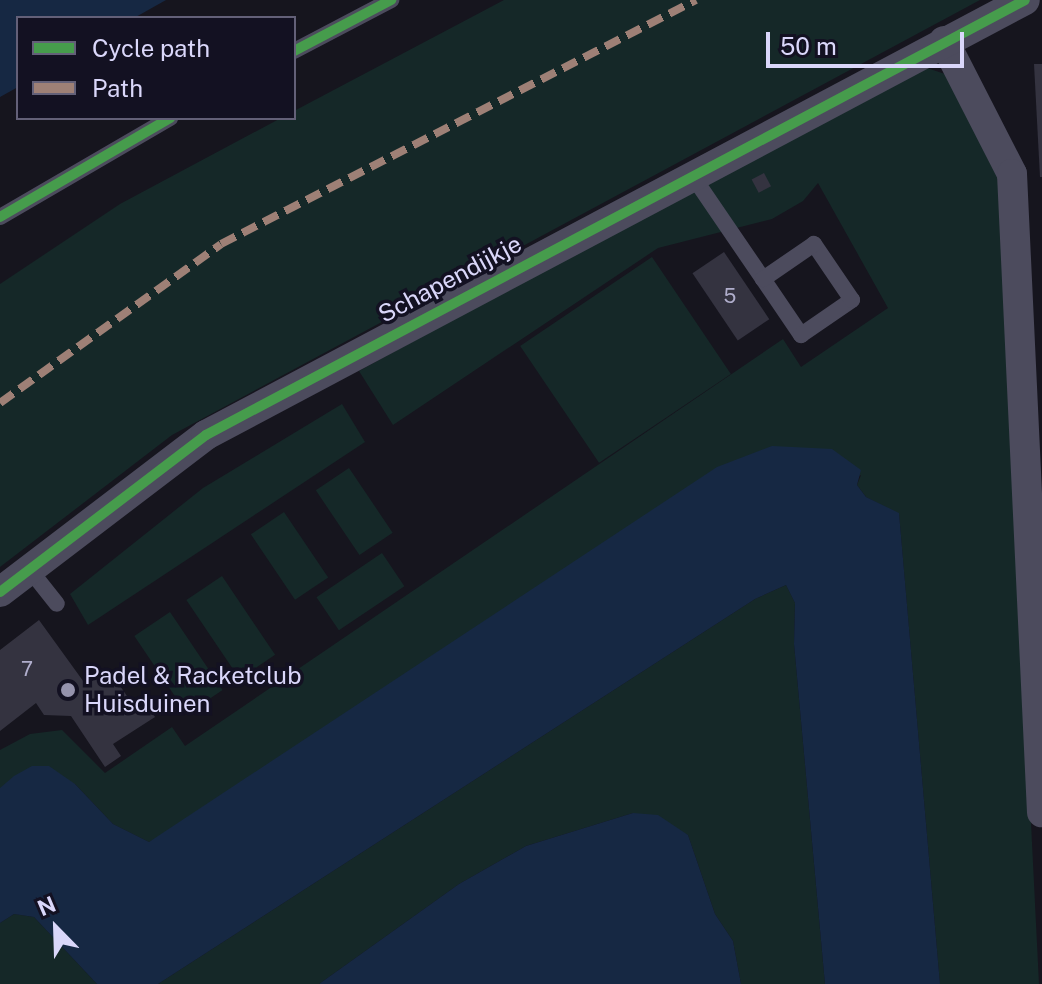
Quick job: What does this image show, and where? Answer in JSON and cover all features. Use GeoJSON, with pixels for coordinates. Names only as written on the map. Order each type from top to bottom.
{"type":"FeatureCollection","features":[{"type":"Feature","properties":{"kind":"street","name":"Schapendijkje"},"geometry":{"type":"LineString","coordinates":[[0,592],[206,435],[1025,0]]}},
{"type":"Feature","properties":{"kind":"street"},"geometry":{"type":"LineString","coordinates":[[944,41],[1012,174],[1033,427],[1042,812]]}},
{"type":"Feature","properties":{"kind":"lane"},"geometry":{"type":"LineString","coordinates":[[296,50],[391,0]]}},
{"type":"Feature","properties":{"kind":"lane"},"geometry":{"type":"LineString","coordinates":[[0,217],[167,120]]}},
{"type":"Feature","properties":{"kind":"lane"},"geometry":{"type":"LineString","coordinates":[[692,175],[801,335],[852,300],[814,244],[763,279]]}},
{"type":"Feature","properties":{"kind":"lane"},"geometry":{"type":"LineString","coordinates":[[30,570],[57,604]]}},
{"type":"Feature","properties":{"kind":"green space"},"geometry":{"type":"Polygon","coordinates":[[[504,0],[980,0],[172,435],[0,567],[0,284],[120,204],[277,120],[296,120],[296,110],[504,0]]]}},
{"type":"Feature","properties":{"kind":"green space"},"geometry":{"type":"Polygon","coordinates":[[[918,65],[945,74],[999,178],[1039,984],[940,984],[899,514],[866,497],[857,485],[861,475],[149,842],[113,824],[75,784],[0,788],[0,750],[30,734],[62,730],[105,773],[172,727],[185,746],[783,339],[801,367],[888,308],[818,183],[803,201],[772,219],[658,248],[393,425],[359,371],[918,65]]]}},
{"type":"Feature","properties":{"kind":"green space"},"geometry":{"type":"Polygon","coordinates":[[[652,257],[731,374],[599,463],[520,346],[652,257]]]}},
{"type":"Feature","properties":{"kind":"green space"},"geometry":{"type":"Polygon","coordinates":[[[342,404],[365,442],[88,625],[70,594],[203,488],[342,404]]]}},
{"type":"Feature","properties":{"kind":"green space"},"geometry":{"type":"Polygon","coordinates":[[[349,468],[393,533],[359,555],[316,490],[349,468]]]}},
{"type":"Feature","properties":{"kind":"green space"},"geometry":{"type":"Polygon","coordinates":[[[284,512],[328,577],[295,600],[251,534],[284,512]]]}},
{"type":"Feature","properties":{"kind":"green space"},"geometry":{"type":"Polygon","coordinates":[[[382,553],[404,586],[339,630],[317,597],[382,553]]]}},
{"type":"Feature","properties":{"kind":"green space"},"geometry":{"type":"Polygon","coordinates":[[[222,576],[275,655],[239,679],[186,600],[222,576]]]}},
{"type":"Feature","properties":{"kind":"green space"},"geometry":{"type":"Polygon","coordinates":[[[786,585],[795,603],[794,644],[825,984],[741,984],[733,941],[715,914],[688,835],[633,813],[526,846],[459,884],[319,984],[158,984],[755,599],[786,585]]]}},
{"type":"Feature","properties":{"kind":"green space"},"geometry":{"type":"Polygon","coordinates":[[[170,612],[223,690],[187,714],[134,636],[170,612]]]}},
{"type":"Feature","properties":{"kind":"green space"},"geometry":{"type":"Polygon","coordinates":[[[14,914],[34,917],[97,984],[0,984],[0,923],[14,914]]]}},
{"type":"Feature","properties":{"kind":"water"},"geometry":{"type":"Polygon","coordinates":[[[0,0],[166,0],[138,16],[16,16],[16,88],[0,97],[0,0]]]}},
{"type":"Feature","properties":{"kind":"water"},"geometry":{"type":"Polygon","coordinates":[[[772,446],[832,449],[861,470],[857,485],[866,497],[899,513],[940,984],[825,984],[794,644],[795,603],[786,585],[755,599],[158,984],[97,984],[34,917],[14,914],[0,923],[0,788],[14,776],[32,766],[49,766],[75,784],[113,824],[149,842],[717,467],[772,446]]]}},
{"type":"Feature","properties":{"kind":"water"},"geometry":{"type":"Polygon","coordinates":[[[633,813],[658,815],[688,835],[715,914],[733,941],[741,984],[319,984],[459,884],[526,846],[633,813]]]}},
{"type":"Feature","properties":{"kind":"building"},"geometry":{"type":"Polygon","coordinates":[[[1034,64],[1042,64],[1042,177],[1040,177],[1034,64]]]}},
{"type":"Feature","properties":{"kind":"building"},"geometry":{"type":"Polygon","coordinates":[[[764,173],[771,186],[759,193],[752,180],[764,173]]]}},
{"type":"Feature","properties":{"kind":"building"},"geometry":{"type":"Polygon","coordinates":[[[724,252],[769,319],[738,340],[692,273],[724,252]]]}},
{"type":"Feature","properties":{"kind":"building"},"geometry":{"type":"Polygon","coordinates":[[[39,620],[86,685],[109,670],[136,709],[146,703],[155,717],[113,744],[121,756],[105,767],[71,716],[44,715],[36,703],[0,731],[0,650],[39,620]]]}},
{"type":"Feature","properties":{"kind":"marked path"},"geometry":{"type":"LineString","coordinates":[[0,403],[221,244],[696,0]]}},
{"type":"Feature","properties":{"kind":"cycle path"},"geometry":{"type":"LineString","coordinates":[[296,50],[391,0]]}},
{"type":"Feature","properties":{"kind":"cycle path"},"geometry":{"type":"LineString","coordinates":[[0,592],[206,435],[1025,0]]}},
{"type":"Feature","properties":{"kind":"cycle path"},"geometry":{"type":"LineString","coordinates":[[0,217],[167,120]]}},
{"type":"Feature","properties":{"kind":"place","name":"Padel & Racketclub Huisduinen"},"geometry":{"type":"Point","coordinates":[68,690]}}]}
